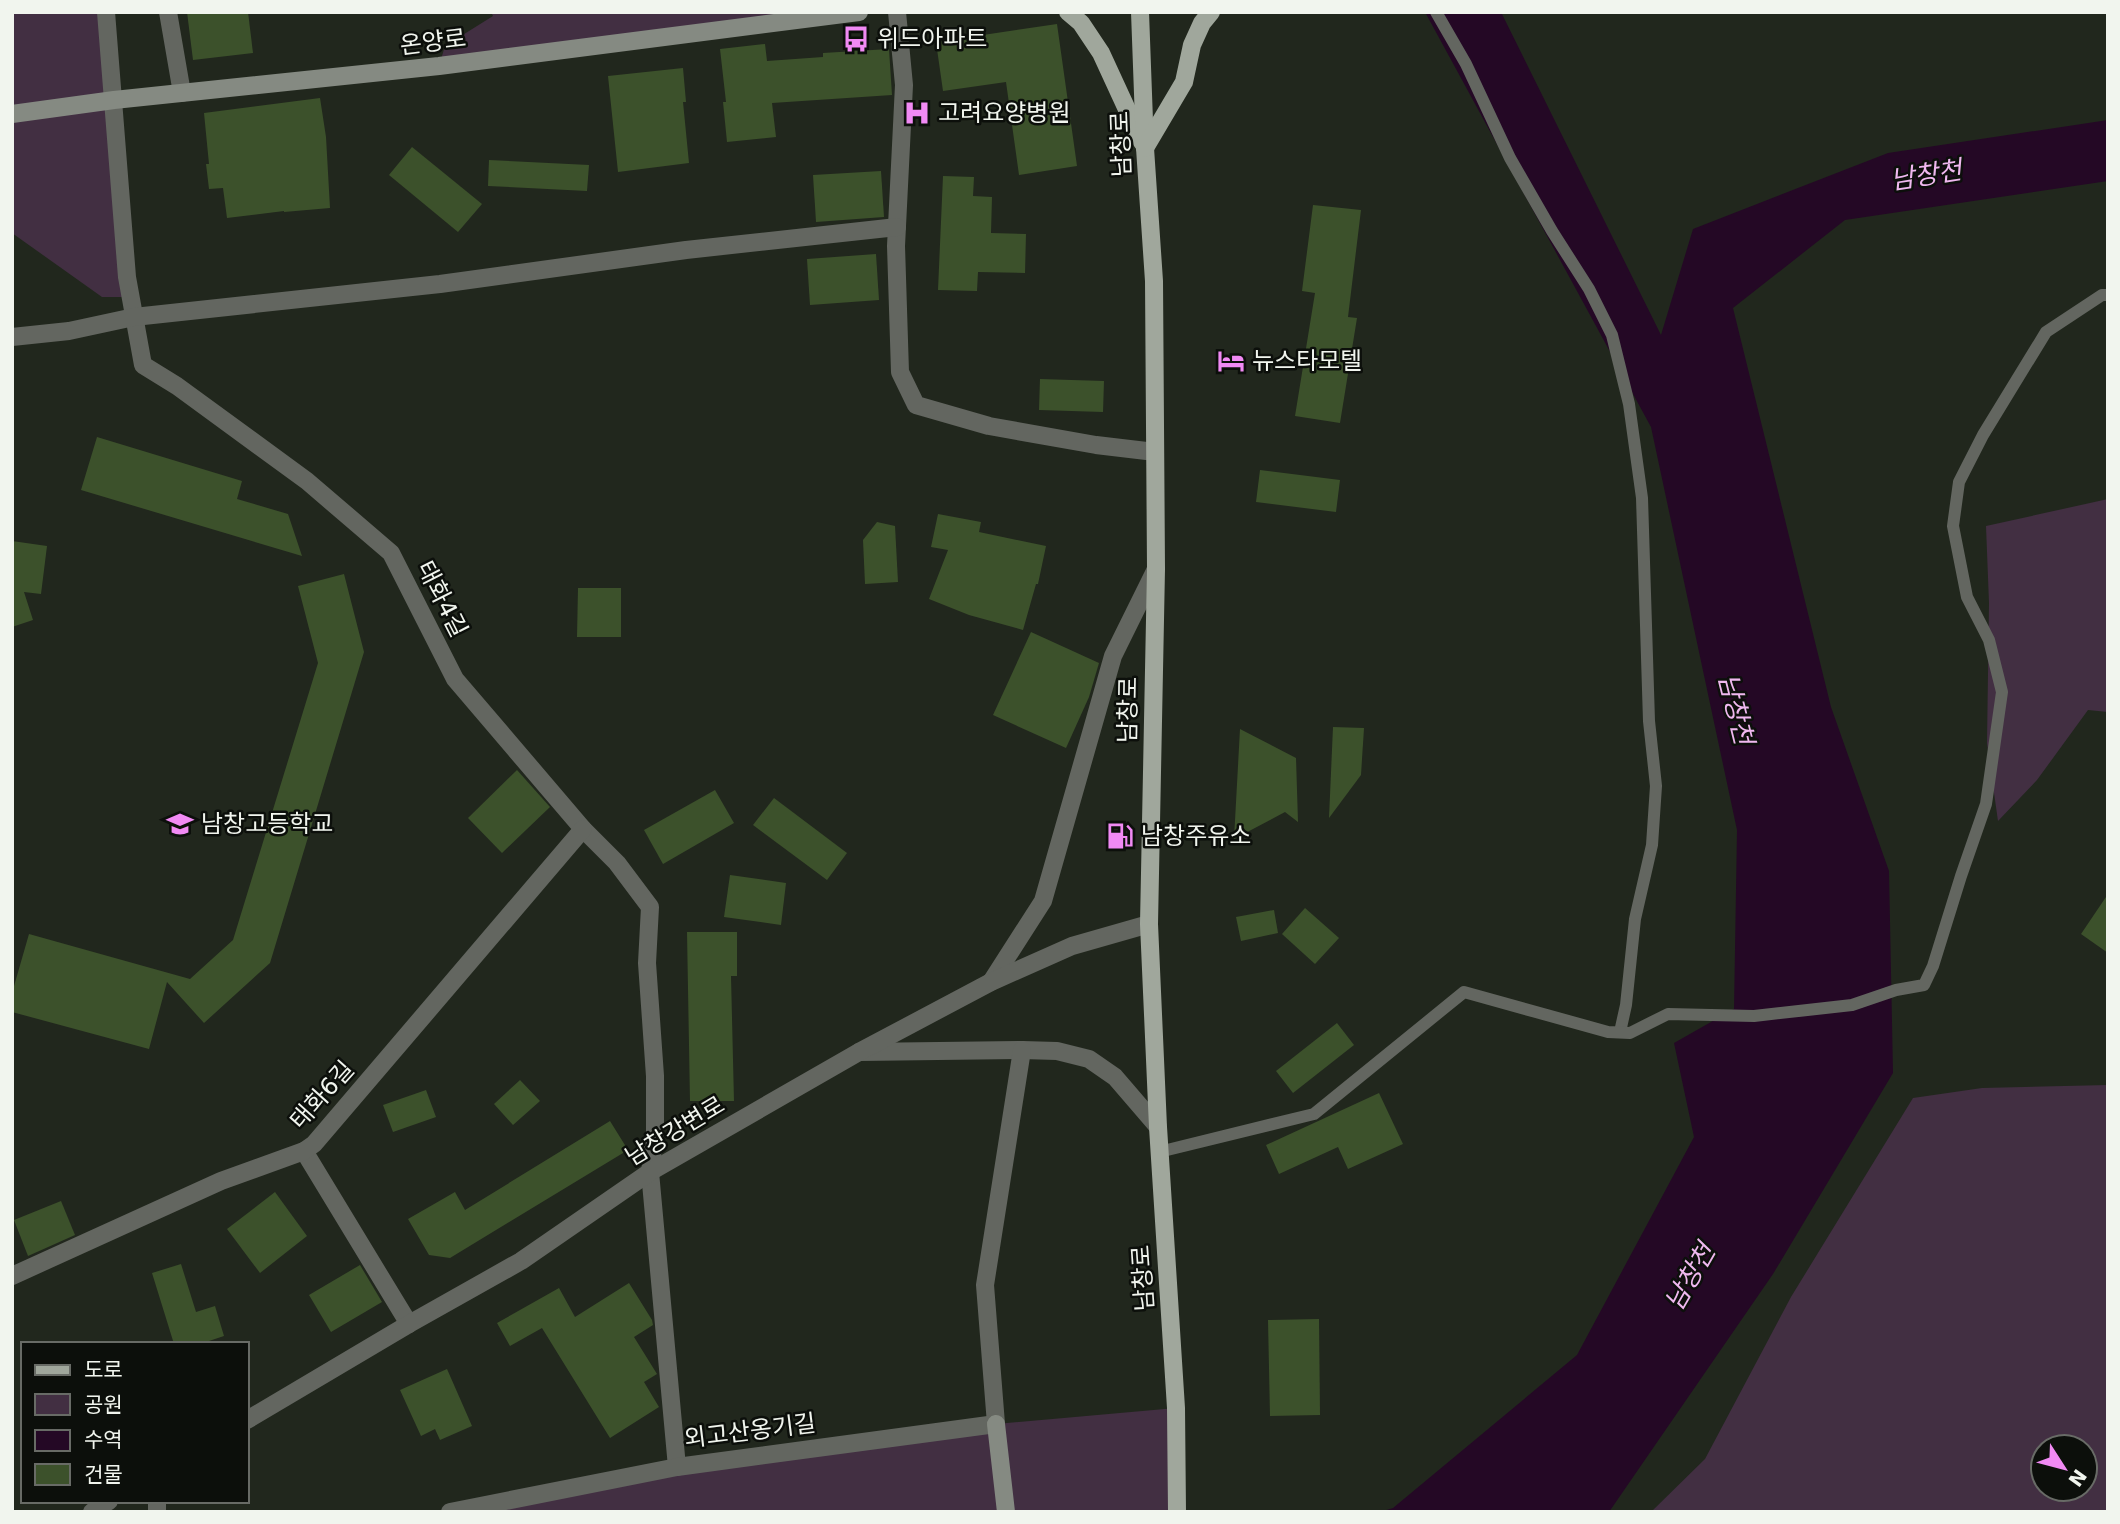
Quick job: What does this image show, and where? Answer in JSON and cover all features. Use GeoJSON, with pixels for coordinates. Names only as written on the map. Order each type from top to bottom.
{"type":"FeatureCollection","features":[{"type":"Feature","properties":{"kind":"main road","name":"온양로"},"geometry":{"type":"LineString","coordinates":[[12,114],[114,100],[439,66],[859,12]]}},
{"type":"Feature","properties":{"kind":"main road"},"geometry":{"type":"LineString","coordinates":[[1068,12],[1082,23],[1101,53],[1145,148]]}},
{"type":"Feature","properties":{"kind":"main road","name":"남창로"},"geometry":{"type":"LineString","coordinates":[[1140,12],[1154,281],[1156,569],[1149,924],[1159,1152],[1176,1408],[1177,1512]]}},
{"type":"Feature","properties":{"kind":"main road"},"geometry":{"type":"LineString","coordinates":[[1145,148],[1184,82],[1192,45],[1202,23],[1211,12]]}},
{"type":"Feature","properties":{"kind":"main road"},"geometry":{"type":"LineString","coordinates":[[996,1424],[1006,1512]]}},
{"type":"Feature","properties":{"kind":"street","name":"태화4길"},"geometry":{"type":"LineString","coordinates":[[106,12],[127,277],[143,365],[177,386],[307,481],[391,553],[455,679],[583,829],[617,863],[650,907],[647,963],[655,1076],[655,1132],[650,1172]]}},
{"type":"Feature","properties":{"kind":"street"},"geometry":{"type":"LineString","coordinates":[[168,12],[182,93]]}},
{"type":"Feature","properties":{"kind":"street"},"geometry":{"type":"LineString","coordinates":[[897,12],[904,85],[896,246],[900,372],[916,405],[989,426],[1096,446],[1155,452]]}},
{"type":"Feature","properties":{"kind":"street"},"geometry":{"type":"LineString","coordinates":[[12,337],[69,331],[134,317],[440,284],[686,250],[897,227]]}},
{"type":"Feature","properties":{"kind":"street"},"geometry":{"type":"LineString","coordinates":[[991,982],[1043,901],[1113,656],[1156,569]]}},
{"type":"Feature","properties":{"kind":"street","name":"태화6길"},"geometry":{"type":"LineString","coordinates":[[12,1276],[221,1181],[304,1151],[314,1143],[583,829]]}},
{"type":"Feature","properties":{"kind":"street","name":"남창강변로"},"geometry":{"type":"LineString","coordinates":[[248,1419],[521,1261],[650,1172],[859,1052],[991,982],[1072,946],[1149,924]]}},
{"type":"Feature","properties":{"kind":"street"},"geometry":{"type":"LineString","coordinates":[[996,1424],[985,1285],[1021,1050]]}},
{"type":"Feature","properties":{"kind":"street"},"geometry":{"type":"LineString","coordinates":[[859,1052],[1057,1051],[1089,1059],[1115,1077],[1158,1127]]}},
{"type":"Feature","properties":{"kind":"street"},"geometry":{"type":"LineString","coordinates":[[304,1151],[409,1324]]}},
{"type":"Feature","properties":{"kind":"street","name":"외고산옹기길"},"geometry":{"type":"LineString","coordinates":[[650,1172],[677,1467],[996,1424]]}},
{"type":"Feature","properties":{"kind":"street"},"geometry":{"type":"LineString","coordinates":[[450,1512],[677,1467]]}},
{"type":"Feature","properties":{"kind":"lane"},"geometry":{"type":"LineString","coordinates":[[1436,12],[1466,64],[1510,158],[1589,289],[1612,335],[1629,404],[1642,498],[1648,721],[1656,786],[1651,845],[1635,919],[1626,1005],[1620,1032]]}},
{"type":"Feature","properties":{"kind":"lane"},"geometry":{"type":"LineString","coordinates":[[1159,1152],[1314,1114],[1464,992],[1608,1032],[1630,1033],[1668,1014],[1754,1016],[1852,1004],[1896,990],[1924,985],[1933,966],[1986,804],[2002,692],[1989,640],[1967,597],[1953,526],[1959,482],[1983,435],[2046,332],[2102,295],[2108,295]]}},
{"type":"Feature","properties":{"kind":"green space"},"geometry":{"type":"Polygon","coordinates":[[[12,12],[106,12],[131,297],[102,297],[12,233],[12,12]]]}},
{"type":"Feature","properties":{"kind":"green space"},"geometry":{"type":"Polygon","coordinates":[[[491,12],[829,12],[439,66],[445,46],[493,16],[491,12]]]}},
{"type":"Feature","properties":{"kind":"green space"},"geometry":{"type":"Polygon","coordinates":[[[2108,499],[2108,712],[2088,710],[2037,780],[1998,821],[1987,743],[1989,603],[1986,526],[2108,499]]]}},
{"type":"Feature","properties":{"kind":"green space"},"geometry":{"type":"Polygon","coordinates":[[[2108,1085],[2108,1512],[1651,1512],[1705,1459],[1791,1297],[1913,1098],[1982,1088],[2108,1085]]]}},
{"type":"Feature","properties":{"kind":"green space"},"geometry":{"type":"Polygon","coordinates":[[[1176,1408],[1177,1512],[450,1512],[996,1424],[1176,1408]]]}},
{"type":"Feature","properties":{"kind":"water","name":"남창천"},"geometry":{"type":"Polygon","coordinates":[[[1425,12],[1501,12],[1661,335],[1693,229],[1888,153],[2108,120],[2108,181],[1845,220],[1733,308],[1831,707],[1889,871],[1893,1073],[1773,1274],[1609,1512],[1380,1512],[1393,1508],[1577,1355],[1694,1137],[1674,1043],[1734,1009],[1737,830],[1651,427],[1425,12]]]}},
{"type":"Feature","properties":{"kind":"building"},"geometry":{"type":"Polygon","coordinates":[[[187,12],[248,12],[253,53],[193,60],[187,12]]]}},
{"type":"Feature","properties":{"kind":"building"},"geometry":{"type":"Polygon","coordinates":[[[1057,24],[1077,166],[1019,175],[1006,82],[943,91],[936,42],[1057,24]]]}},
{"type":"Feature","properties":{"kind":"building"},"geometry":{"type":"Polygon","coordinates":[[[765,44],[767,61],[823,57],[823,53],[889,49],[892,95],[772,103],[776,137],[727,142],[720,49],[765,44]]]}},
{"type":"Feature","properties":{"kind":"building"},"geometry":{"type":"Polygon","coordinates":[[[683,68],[686,102],[683,102],[689,163],[618,172],[608,76],[683,68]]]}},
{"type":"Feature","properties":{"kind":"building"},"geometry":{"type":"Polygon","coordinates":[[[320,98],[326,137],[330,208],[227,218],[223,188],[209,189],[204,113],[320,98]]]}},
{"type":"Feature","properties":{"kind":"building"},"geometry":{"type":"Polygon","coordinates":[[[412,147],[482,204],[458,232],[389,175],[412,147]]]}},
{"type":"Feature","properties":{"kind":"building"},"geometry":{"type":"Polygon","coordinates":[[[489,160],[589,165],[587,191],[488,186],[489,160]]]}},
{"type":"Feature","properties":{"kind":"building"},"geometry":{"type":"Polygon","coordinates":[[[881,171],[884,217],[816,222],[813,175],[881,171]]]}},
{"type":"Feature","properties":{"kind":"building"},"geometry":{"type":"Polygon","coordinates":[[[943,176],[974,177],[973,196],[992,197],[991,233],[1026,234],[1025,273],[978,272],[977,291],[938,290],[943,176]]]}},
{"type":"Feature","properties":{"kind":"building"},"geometry":{"type":"Polygon","coordinates":[[[1313,205],[1361,210],[1348,317],[1357,318],[1340,423],[1295,416],[1315,293],[1302,291],[1313,205]]]}},
{"type":"Feature","properties":{"kind":"building"},"geometry":{"type":"Polygon","coordinates":[[[876,254],[879,300],[810,305],[807,259],[876,254]]]}},
{"type":"Feature","properties":{"kind":"building"},"geometry":{"type":"Polygon","coordinates":[[[1040,379],[1104,381],[1103,412],[1039,410],[1040,379]]]}},
{"type":"Feature","properties":{"kind":"building"},"geometry":{"type":"Polygon","coordinates":[[[97,437],[242,481],[237,499],[288,514],[302,556],[81,490],[97,437]]]}},
{"type":"Feature","properties":{"kind":"building"},"geometry":{"type":"Polygon","coordinates":[[[1260,470],[1340,480],[1336,512],[1256,502],[1260,470]]]}},
{"type":"Feature","properties":{"kind":"building"},"geometry":{"type":"Polygon","coordinates":[[[938,514],[981,522],[979,532],[1046,546],[1038,584],[1023,630],[969,615],[929,599],[948,550],[931,547],[938,514]]]}},
{"type":"Feature","properties":{"kind":"building"},"geometry":{"type":"Polygon","coordinates":[[[877,522],[895,526],[898,582],[865,584],[863,540],[877,522]]]}},
{"type":"Feature","properties":{"kind":"building"},"geometry":{"type":"Polygon","coordinates":[[[12,541],[47,546],[41,594],[24,592],[33,620],[12,627],[12,541]]]}},
{"type":"Feature","properties":{"kind":"building"},"geometry":{"type":"Polygon","coordinates":[[[344,574],[364,652],[270,963],[204,1023],[167,982],[149,1049],[12,1012],[12,993],[29,934],[190,979],[233,940],[318,663],[298,586],[344,574]]]}},
{"type":"Feature","properties":{"kind":"building"},"geometry":{"type":"Polygon","coordinates":[[[578,588],[621,588],[621,637],[577,637],[578,588]]]}},
{"type":"Feature","properties":{"kind":"building"},"geometry":{"type":"Polygon","coordinates":[[[1031,632],[1099,663],[1089,697],[1066,748],[993,715],[1031,632]]]}},
{"type":"Feature","properties":{"kind":"building"},"geometry":{"type":"Polygon","coordinates":[[[1333,727],[1364,728],[1361,775],[1329,818],[1333,727]]]}},
{"type":"Feature","properties":{"kind":"building"},"geometry":{"type":"Polygon","coordinates":[[[1240,729],[1296,758],[1298,822],[1285,812],[1234,839],[1240,729]]]}},
{"type":"Feature","properties":{"kind":"building"},"geometry":{"type":"Polygon","coordinates":[[[517,770],[550,807],[502,853],[468,818],[517,770]]]}},
{"type":"Feature","properties":{"kind":"building"},"geometry":{"type":"Polygon","coordinates":[[[715,790],[734,823],[663,864],[644,830],[715,790]]]}},
{"type":"Feature","properties":{"kind":"building"},"geometry":{"type":"Polygon","coordinates":[[[774,798],[847,853],[827,880],[753,825],[774,798]]]}},
{"type":"Feature","properties":{"kind":"building"},"geometry":{"type":"Polygon","coordinates":[[[730,875],[786,883],[781,925],[724,917],[730,875]]]}},
{"type":"Feature","properties":{"kind":"building"},"geometry":{"type":"Polygon","coordinates":[[[2108,894],[2108,953],[2081,934],[2108,894]]]}},
{"type":"Feature","properties":{"kind":"building"},"geometry":{"type":"Polygon","coordinates":[[[1305,908],[1339,938],[1315,964],[1282,934],[1305,908]]]}},
{"type":"Feature","properties":{"kind":"building"},"geometry":{"type":"Polygon","coordinates":[[[1274,910],[1278,933],[1241,941],[1236,917],[1274,910]]]}},
{"type":"Feature","properties":{"kind":"building"},"geometry":{"type":"Polygon","coordinates":[[[687,932],[737,932],[737,976],[731,976],[734,1101],[690,1101],[687,932]]]}},
{"type":"Feature","properties":{"kind":"building"},"geometry":{"type":"Polygon","coordinates":[[[1337,1023],[1354,1045],[1293,1093],[1276,1071],[1337,1023]]]}},
{"type":"Feature","properties":{"kind":"building"},"geometry":{"type":"Polygon","coordinates":[[[520,1080],[540,1101],[513,1125],[494,1104],[520,1080]]]}},
{"type":"Feature","properties":{"kind":"building"},"geometry":{"type":"Polygon","coordinates":[[[426,1090],[436,1117],[393,1132],[383,1105],[426,1090]]]}},
{"type":"Feature","properties":{"kind":"building"},"geometry":{"type":"Polygon","coordinates":[[[1379,1093],[1403,1144],[1348,1169],[1338,1147],[1279,1174],[1266,1145],[1379,1093]]]}},
{"type":"Feature","properties":{"kind":"building"},"geometry":{"type":"Polygon","coordinates":[[[610,1121],[628,1150],[450,1258],[429,1255],[408,1219],[455,1192],[465,1210],[610,1121]]]}},
{"type":"Feature","properties":{"kind":"building"},"geometry":{"type":"Polygon","coordinates":[[[275,1192],[307,1236],[260,1273],[227,1229],[275,1192]]]}},
{"type":"Feature","properties":{"kind":"building"},"geometry":{"type":"Polygon","coordinates":[[[61,1201],[75,1235],[28,1256],[14,1220],[61,1201]]]}},
{"type":"Feature","properties":{"kind":"building"},"geometry":{"type":"Polygon","coordinates":[[[181,1264],[196,1312],[215,1306],[224,1336],[206,1342],[173,1342],[152,1273],[181,1264]]]}},
{"type":"Feature","properties":{"kind":"building"},"geometry":{"type":"Polygon","coordinates":[[[360,1265],[382,1302],[331,1332],[309,1295],[360,1265]]]}},
{"type":"Feature","properties":{"kind":"building"},"geometry":{"type":"Polygon","coordinates":[[[629,1283],[652,1320],[653,1325],[634,1337],[657,1374],[644,1382],[659,1407],[610,1438],[542,1328],[510,1346],[497,1323],[559,1288],[575,1317],[629,1283]]]}},
{"type":"Feature","properties":{"kind":"building"},"geometry":{"type":"Polygon","coordinates":[[[1319,1319],[1320,1415],[1270,1416],[1268,1320],[1319,1319]]]}},
{"type":"Feature","properties":{"kind":"building"},"geometry":{"type":"Polygon","coordinates":[[[447,1369],[472,1426],[440,1440],[435,1429],[421,1436],[400,1390],[447,1369]]]}},
{"type":"Feature","properties":{"kind":"place","name":"위드아파트"},"geometry":{"type":"Point","coordinates":[856,39]}},
{"type":"Feature","properties":{"kind":"place","name":"고려요양병원"},"geometry":{"type":"Point","coordinates":[917,113]}},
{"type":"Feature","properties":{"kind":"place","name":"뉴스타모텔"},"geometry":{"type":"Point","coordinates":[1231,361]}},
{"type":"Feature","properties":{"kind":"place","name":"남창고등학교"},"geometry":{"type":"Point","coordinates":[180,824]}},
{"type":"Feature","properties":{"kind":"place","name":"남창주유소"},"geometry":{"type":"Point","coordinates":[1120,836]}}]}
